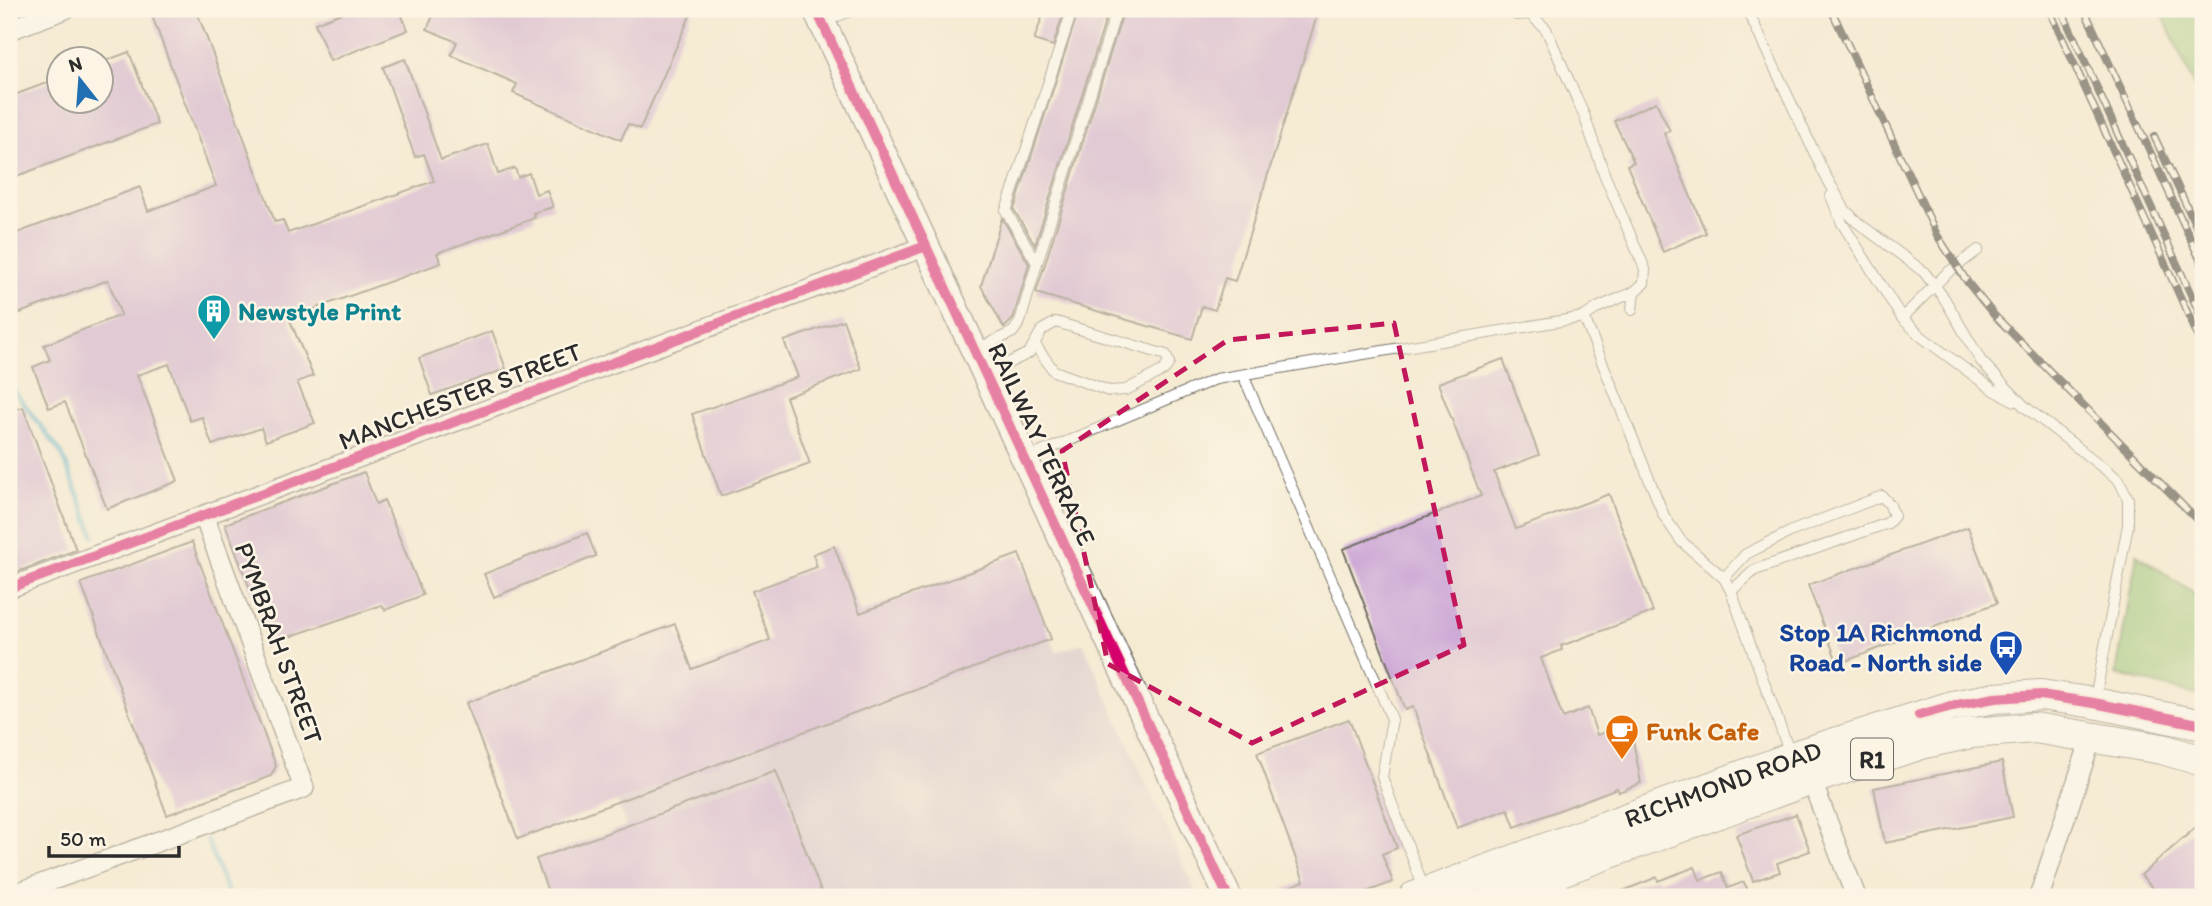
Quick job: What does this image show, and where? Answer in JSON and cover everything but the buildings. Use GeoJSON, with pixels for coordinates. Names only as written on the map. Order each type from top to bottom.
{"type":"FeatureCollection","features":[{"type":"Feature","properties":{"kind":"main road","name":"RAILWAY TERRACE"},"geometry":{"type":"LineString","coordinates":[[819,16],[1228,897]]}},
{"type":"Feature","properties":{"kind":"main road","name":"RICHMOND ROAD"},"geometry":{"type":"LineString","coordinates":[[1490,897],[1553,874],[1919,715],[1973,702],[2041,695],[2203,725]]}},
{"type":"Feature","properties":{"kind":"main road"},"geometry":{"type":"LineString","coordinates":[[2092,736],[2094,703]]}},
{"type":"Feature","properties":{"kind":"main road","name":"RICHMOND ROAD"},"geometry":{"type":"LineString","coordinates":[[1801,764],[1971,733],[2035,728],[2162,749],[2203,761]]}},
{"type":"Feature","properties":{"kind":"main road","name":"RICHMOND ROAD"},"geometry":{"type":"LineString","coordinates":[[1420,895],[1553,874]]}},
{"type":"Feature","properties":{"kind":"street"},"geometry":{"type":"LineString","coordinates":[[9,30],[65,9]]}},
{"type":"Feature","properties":{"kind":"street","name":"MANCHESTER STREET"},"geometry":{"type":"LineString","coordinates":[[9,588],[926,246]]}},
{"type":"Feature","properties":{"kind":"street","name":"PYMBRAH STREET"},"geometry":{"type":"LineString","coordinates":[[9,896],[304,788],[204,516]]}},
{"type":"Feature","properties":{"kind":"street"},"geometry":{"type":"LineString","coordinates":[[2039,897],[2092,736]]}},
{"type":"Feature","properties":{"kind":"street"},"geometry":{"type":"LineString","coordinates":[[1801,764],[1856,897]]}},
{"type":"Feature","properties":{"kind":"lane"},"geometry":{"type":"LineString","coordinates":[[819,16],[855,9]]}},
{"type":"Feature","properties":{"kind":"lane"},"geometry":{"type":"LineString","coordinates":[[974,350],[1013,332],[1020,322],[1117,9]]}},
{"type":"Feature","properties":{"kind":"lane"},"geometry":{"type":"LineString","coordinates":[[1024,460],[1216,379],[1584,317],[1599,307],[1634,292],[1644,283],[1646,269],[1546,29],[1530,14],[1516,15],[1511,9]]}},
{"type":"Feature","properties":{"kind":"lane"},"geometry":{"type":"LineString","coordinates":[[1747,9],[1824,173],[1842,223],[1902,318],[1922,337],[1992,389],[2024,406]]}},
{"type":"Feature","properties":{"kind":"lane"},"geometry":{"type":"LineString","coordinates":[[1037,262],[1006,211],[1072,12]]}},
{"type":"Feature","properties":{"kind":"lane"},"geometry":{"type":"LineString","coordinates":[[1824,173],[1851,217],[1924,272],[1935,285],[1981,361],[2024,406],[2114,475],[2126,492],[2129,507],[2094,703]]}},
{"type":"Feature","properties":{"kind":"lane"},"geometry":{"type":"LineString","coordinates":[[1902,318],[1935,285],[1978,250]]}},
{"type":"Feature","properties":{"kind":"lane"},"geometry":{"type":"LineString","coordinates":[[1632,310],[1634,292]]}},
{"type":"Feature","properties":{"kind":"lane"},"geometry":{"type":"LineString","coordinates":[[1584,317],[1664,516],[1681,541],[1724,578],[1801,764]]}},
{"type":"Feature","properties":{"kind":"lane"},"geometry":{"type":"LineString","coordinates":[[985,374],[1029,353],[1042,330],[1056,322],[1166,355],[1169,363],[1164,370],[1126,390],[1109,391],[1054,371],[1035,345]]}},
{"type":"Feature","properties":{"kind":"lane"},"geometry":{"type":"LineString","coordinates":[[1243,375],[1392,719],[1382,777],[1405,839],[1420,895]]}},
{"type":"Feature","properties":{"kind":"lane"},"geometry":{"type":"LineString","coordinates":[[1724,578],[1746,554],[1793,531],[1882,496],[1891,505],[1894,516],[1888,523],[1755,570],[1731,591]]}},
{"type":"Feature","properties":{"kind":"highlighted area"},"geometry":{"type":"Polygon","coordinates":[[[1394,323],[1464,645],[1252,743],[1108,664],[1062,451],[1228,340],[1394,323]]]}},
{"type":"Feature","properties":{"kind":"shaded area"},"geometry":{"type":"Polygon","coordinates":[[[1051,639],[1056,652],[1083,643],[1198,897],[653,897],[617,802],[1051,639]]]}},
{"type":"Feature","properties":{"kind":"green space"},"geometry":{"type":"Polygon","coordinates":[[[2160,9],[2203,9],[2203,106],[2160,9]]]}},
{"type":"Feature","properties":{"kind":"green space"},"geometry":{"type":"Polygon","coordinates":[[[2137,554],[2203,600],[2203,697],[2116,674],[2137,554]]]}},
{"type":"Feature","properties":{"kind":"waterway"},"geometry":{"type":"LineString","coordinates":[[9,384],[62,454],[94,535]]}},
{"type":"Feature","properties":{"kind":"waterway"},"geometry":{"type":"LineString","coordinates":[[207,840],[229,897]]}},
{"type":"Feature","properties":{"kind":"railway"},"geometry":{"type":"LineString","coordinates":[[1831,9],[1937,235],[1968,283],[1994,315],[2203,526]]}},
{"type":"Feature","properties":{"kind":"railway"},"geometry":{"type":"LineString","coordinates":[[2049,9],[2203,347]]}},
{"type":"Feature","properties":{"kind":"railway"},"geometry":{"type":"LineString","coordinates":[[2061,9],[2203,321]]}},
{"type":"Feature","properties":{"kind":"railway"},"geometry":{"type":"LineString","coordinates":[[2084,9],[2203,266]]}},
{"type":"Feature","properties":{"kind":"railway"},"geometry":{"type":"LineString","coordinates":[[2154,136],[2203,241]]}},
{"type":"Feature","properties":{"kind":"cycle path"},"geometry":{"type":"LineString","coordinates":[[816,9],[1228,897]]}},
{"type":"Feature","properties":{"kind":"cycle path"},"geometry":{"type":"LineString","coordinates":[[9,588],[926,246]]}},
{"type":"Feature","properties":{"kind":"cycle path"},"geometry":{"type":"LineString","coordinates":[[1919,715],[1995,698],[2041,695],[2203,725]]}},
{"type":"Feature","properties":{"kind":"place","name":"Newstyle Print"},"geometry":{"type":"Point","coordinates":[214,341]}},
{"type":"Feature","properties":{"kind":"place","name":"Stop 1A Richmond Road - North side"},"geometry":{"type":"Point","coordinates":[2006,677]}},
{"type":"Feature","properties":{"kind":"place","name":"Funk Cafe"},"geometry":{"type":"Point","coordinates":[1622,761]}}]}
